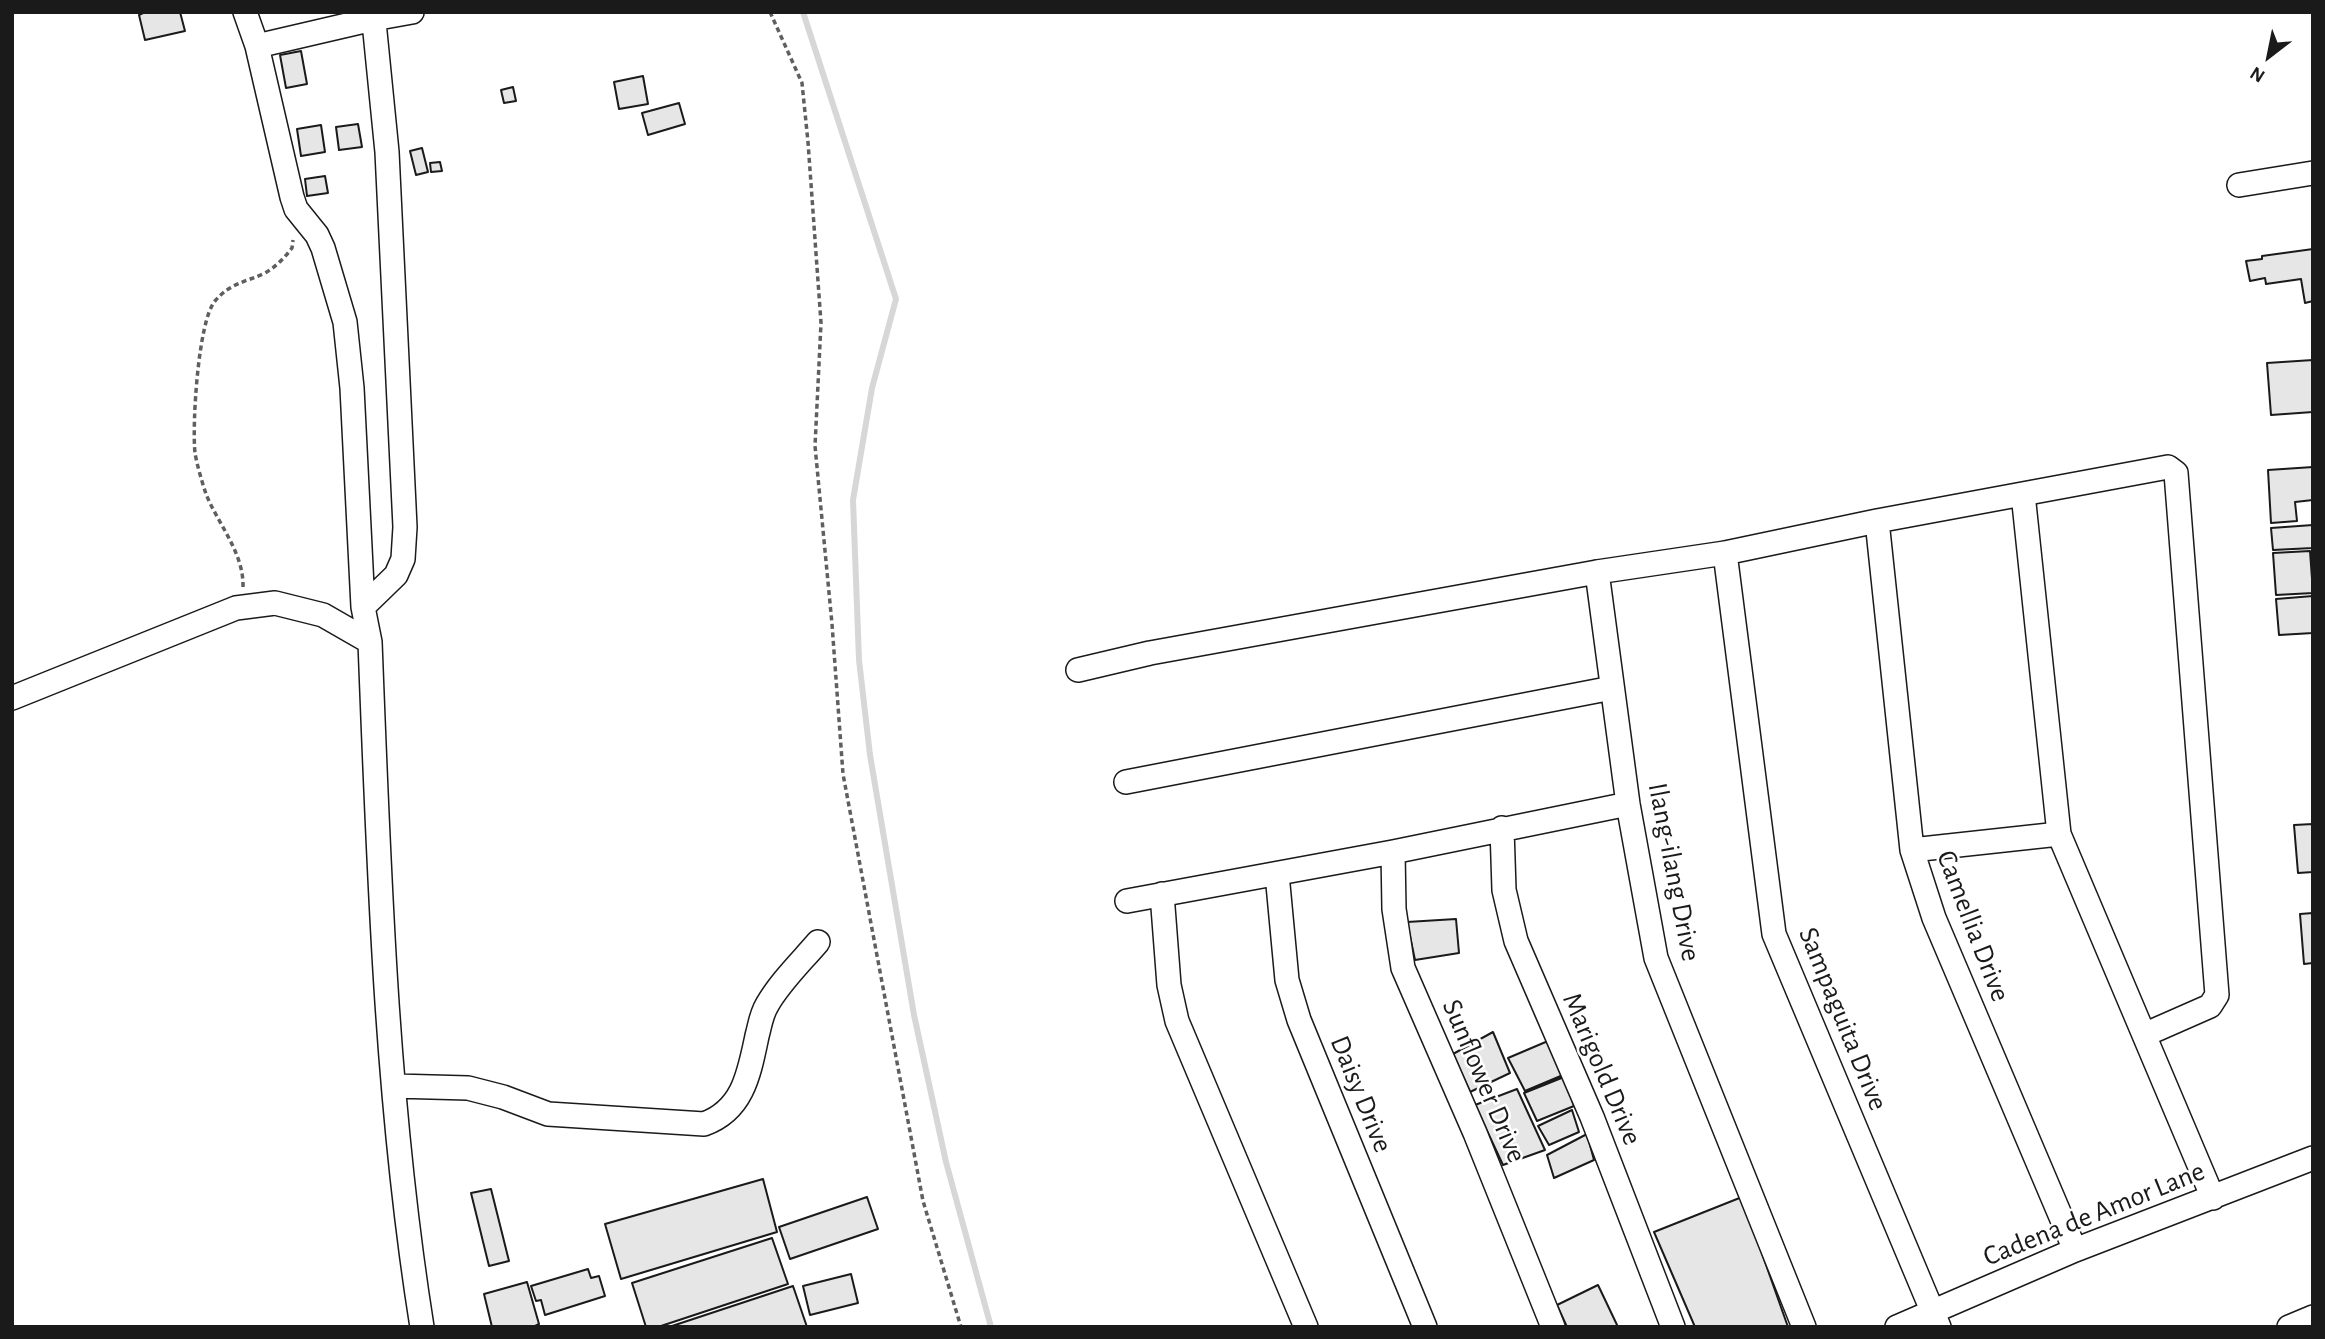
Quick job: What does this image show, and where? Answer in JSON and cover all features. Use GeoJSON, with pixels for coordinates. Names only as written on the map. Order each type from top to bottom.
{"type":"FeatureCollection","features":[{"type":"Feature","properties":{"kind":"street"},"geometry":{"type":"LineString","coordinates":[[245,12],[257,47],[292,197],[296,209],[317,235],[323,248],[345,322],[352,388],[363,607],[370,642],[382,937],[407,1234],[422,1327]]}},
{"type":"Feature","properties":{"kind":"street"},"geometry":{"type":"LineString","coordinates":[[257,47],[373,15],[412,12]]}},
{"type":"Feature","properties":{"kind":"street"},"geometry":{"type":"LineString","coordinates":[[363,607],[396,575],[403,559],[405,527],[387,152],[373,15]]}},
{"type":"Feature","properties":{"kind":"street"},"geometry":{"type":"LineString","coordinates":[[2239,186],[2313,173]]}},
{"type":"Feature","properties":{"kind":"street"},"geometry":{"type":"LineString","coordinates":[[1078,670],[1150,653],[1597,572],[1725,553],[1877,521],[2168,467],[2176,473],[2217,995],[2210,1006],[2144,1035]]}},
{"type":"Feature","properties":{"kind":"street"},"geometry":{"type":"LineString","coordinates":[[2023,494],[2059,834],[2213,1198]]}},
{"type":"Feature","properties":{"kind":"street","name":"Camellia Drive"},"geometry":{"type":"LineString","coordinates":[[1877,521],[1912,850],[1934,918],[2075,1250]]}},
{"type":"Feature","properties":{"kind":"street","name":"Sampaguita Drive"},"geometry":{"type":"LineString","coordinates":[[1725,553],[1774,934],[1936,1319]]}},
{"type":"Feature","properties":{"kind":"street","name":"Ilang-ilang Drive"},"geometry":{"type":"LineString","coordinates":[[1597,572],[1628,804],[1656,958],[1804,1327]]}},
{"type":"Feature","properties":{"kind":"street"},"geometry":{"type":"LineString","coordinates":[[12,698],[236,608],[275,603],[323,615],[370,642]]}},
{"type":"Feature","properties":{"kind":"street"},"geometry":{"type":"LineString","coordinates":[[1126,782],[1612,688]]}},
{"type":"Feature","properties":{"kind":"street"},"geometry":{"type":"LineString","coordinates":[[1127,901],[1393,852],[1628,804]]}},
{"type":"Feature","properties":{"kind":"street","name":"Marigold Drive"},"geometry":{"type":"LineString","coordinates":[[1502,828],[1504,890],[1516,942],[1592,1117],[1673,1327]]}},
{"type":"Feature","properties":{"kind":"street"},"geometry":{"type":"LineString","coordinates":[[1912,850],[2059,834]]}},
{"type":"Feature","properties":{"kind":"street","name":"Sunflower Drive"},"geometry":{"type":"LineString","coordinates":[[1393,852],[1394,909],[1403,968],[1475,1133],[1553,1327]]}},
{"type":"Feature","properties":{"kind":"street","name":"Daisy Drive"},"geometry":{"type":"LineString","coordinates":[[1277,874],[1287,980],[1299,1020],[1425,1327]]}},
{"type":"Feature","properties":{"kind":"street"},"geometry":{"type":"LineString","coordinates":[[1162,894],[1169,985],[1177,1021],[1306,1327]]}},
{"type":"Feature","properties":{"kind":"street"},"geometry":{"type":"LineString","coordinates":[[395,1086],[468,1088],[503,1097],[548,1114],[704,1124],[719,1119],[740,1096],[760,1019],[766,1006],[818,942]]}},
{"type":"Feature","properties":{"kind":"street","name":"Cadena de Amor Lane"},"geometry":{"type":"LineString","coordinates":[[1897,1327],[1936,1319],[2075,1250],[2313,1158]]}},
{"type":"Feature","properties":{"kind":"street"},"geometry":{"type":"LineString","coordinates":[[2289,1327],[2313,1317]]}},
{"type":"Feature","properties":{"kind":"path"},"geometry":{"type":"LineString","coordinates":[[770,12],[802,83],[808,142],[821,323],[815,446],[843,774],[923,1201],[961,1327]]}},
{"type":"Feature","properties":{"kind":"path"},"geometry":{"type":"LineString","coordinates":[[236,608],[242,593],[243,574],[232,544],[206,493],[195,453],[196,383],[204,332],[213,303],[234,284],[267,272],[292,248],[296,209]]}},
{"type":"Feature","properties":{"kind":"building"},"geometry":{"type":"Polygon","coordinates":[[[145,12],[180,12],[185,31],[145,40],[139,15],[145,12]]]}},
{"type":"Feature","properties":{"kind":"building"},"geometry":{"type":"Polygon","coordinates":[[[301,51],[307,84],[286,88],[280,55],[301,51]]]}},
{"type":"Feature","properties":{"kind":"building"},"geometry":{"type":"Polygon","coordinates":[[[643,76],[648,104],[619,109],[614,82],[643,76]]]}},
{"type":"Feature","properties":{"kind":"building"},"geometry":{"type":"Polygon","coordinates":[[[513,87],[516,101],[504,103],[501,90],[513,87]]]}},
{"type":"Feature","properties":{"kind":"building"},"geometry":{"type":"Polygon","coordinates":[[[679,103],[685,124],[648,135],[642,113],[679,103]]]}},
{"type":"Feature","properties":{"kind":"building"},"geometry":{"type":"Polygon","coordinates":[[[358,124],[362,147],[339,150],[336,127],[358,124]]]}},
{"type":"Feature","properties":{"kind":"building"},"geometry":{"type":"Polygon","coordinates":[[[321,125],[325,152],[301,156],[297,129],[321,125]]]}},
{"type":"Feature","properties":{"kind":"building"},"geometry":{"type":"Polygon","coordinates":[[[422,148],[428,172],[416,175],[410,151],[422,148]]]}},
{"type":"Feature","properties":{"kind":"building"},"geometry":{"type":"Polygon","coordinates":[[[440,162],[442,171],[431,172],[430,163],[440,162]]]}},
{"type":"Feature","properties":{"kind":"building"},"geometry":{"type":"Polygon","coordinates":[[[325,176],[328,193],[307,196],[305,179],[325,176]]]}},
{"type":"Feature","properties":{"kind":"building"},"geometry":{"type":"Polygon","coordinates":[[[2313,249],[2313,301],[2305,303],[2301,279],[2266,284],[2265,278],[2250,281],[2246,261],[2262,259],[2262,256],[2313,249]]]}},
{"type":"Feature","properties":{"kind":"building"},"geometry":{"type":"Polygon","coordinates":[[[2313,360],[2313,412],[2271,415],[2267,363],[2313,360]]]}},
{"type":"Feature","properties":{"kind":"building"},"geometry":{"type":"Polygon","coordinates":[[[2313,467],[2313,500],[2295,502],[2297,521],[2271,523],[2268,470],[2313,467]]]}},
{"type":"Feature","properties":{"kind":"building"},"geometry":{"type":"Polygon","coordinates":[[[2313,525],[2313,548],[2273,550],[2271,528],[2313,525]]]}},
{"type":"Feature","properties":{"kind":"building"},"geometry":{"type":"Polygon","coordinates":[[[2310,551],[2313,593],[2276,595],[2273,553],[2310,551]]]}},
{"type":"Feature","properties":{"kind":"building"},"geometry":{"type":"Polygon","coordinates":[[[2313,596],[2313,633],[2279,635],[2276,599],[2313,596]]]}},
{"type":"Feature","properties":{"kind":"building"},"geometry":{"type":"Polygon","coordinates":[[[2313,824],[2313,872],[2298,873],[2294,825],[2313,824]]]}},
{"type":"Feature","properties":{"kind":"building"},"geometry":{"type":"Polygon","coordinates":[[[2313,913],[2313,963],[2304,964],[2300,914],[2313,913]]]}},
{"type":"Feature","properties":{"kind":"building"},"geometry":{"type":"Polygon","coordinates":[[[1456,919],[1459,953],[1415,960],[1407,922],[1456,919]]]}},
{"type":"Feature","properties":{"kind":"building"},"geometry":{"type":"Polygon","coordinates":[[[1493,1032],[1510,1073],[1470,1092],[1453,1054],[1493,1032]]]}},
{"type":"Feature","properties":{"kind":"building"},"geometry":{"type":"Polygon","coordinates":[[[1548,1041],[1563,1075],[1525,1091],[1508,1058],[1548,1041]]]}},
{"type":"Feature","properties":{"kind":"building"},"geometry":{"type":"Polygon","coordinates":[[[1564,1077],[1574,1106],[1537,1121],[1524,1093],[1564,1077]]]}},
{"type":"Feature","properties":{"kind":"building"},"geometry":{"type":"Polygon","coordinates":[[[1517,1089],[1545,1150],[1503,1165],[1475,1105],[1517,1089]]]}},
{"type":"Feature","properties":{"kind":"building"},"geometry":{"type":"Polygon","coordinates":[[[1572,1110],[1579,1132],[1549,1145],[1538,1126],[1572,1110]]]}},
{"type":"Feature","properties":{"kind":"building"},"geometry":{"type":"Polygon","coordinates":[[[1587,1134],[1594,1160],[1554,1178],[1547,1155],[1587,1134]]]}},
{"type":"Feature","properties":{"kind":"building"},"geometry":{"type":"Polygon","coordinates":[[[763,1179],[777,1232],[621,1279],[605,1224],[763,1179]]]}},
{"type":"Feature","properties":{"kind":"building"},"geometry":{"type":"Polygon","coordinates":[[[491,1189],[509,1261],[489,1266],[471,1193],[491,1189]]]}},
{"type":"Feature","properties":{"kind":"building"},"geometry":{"type":"Polygon","coordinates":[[[867,1197],[878,1229],[790,1259],[779,1227],[867,1197]]]}},
{"type":"Feature","properties":{"kind":"building"},"geometry":{"type":"Polygon","coordinates":[[[1742,1197],[1788,1327],[1695,1327],[1654,1232],[1742,1197]]]}},
{"type":"Feature","properties":{"kind":"building"},"geometry":{"type":"Polygon","coordinates":[[[772,1238],[788,1284],[658,1327],[646,1327],[632,1283],[772,1238]]]}},
{"type":"Feature","properties":{"kind":"building"},"geometry":{"type":"Polygon","coordinates":[[[588,1269],[591,1278],[599,1276],[605,1296],[545,1315],[541,1300],[536,1301],[531,1286],[588,1269]]]}},
{"type":"Feature","properties":{"kind":"building"},"geometry":{"type":"Polygon","coordinates":[[[851,1274],[858,1303],[810,1315],[803,1286],[851,1274]]]}},
{"type":"Feature","properties":{"kind":"building"},"geometry":{"type":"Polygon","coordinates":[[[527,1282],[539,1324],[533,1327],[492,1327],[484,1294],[527,1282]]]}},
{"type":"Feature","properties":{"kind":"building"},"geometry":{"type":"Polygon","coordinates":[[[1598,1285],[1618,1327],[1567,1327],[1557,1305],[1598,1285]]]}},
{"type":"Feature","properties":{"kind":"building"},"geometry":{"type":"Polygon","coordinates":[[[793,1286],[807,1327],[669,1327],[793,1286]]]}},
{"type":"Feature","properties":{"kind":"waterway"},"geometry":{"type":"LineString","coordinates":[[803,12],[896,299],[872,388],[853,500],[859,660],[870,755],[914,1015],[946,1162],[991,1327]]}}]}
